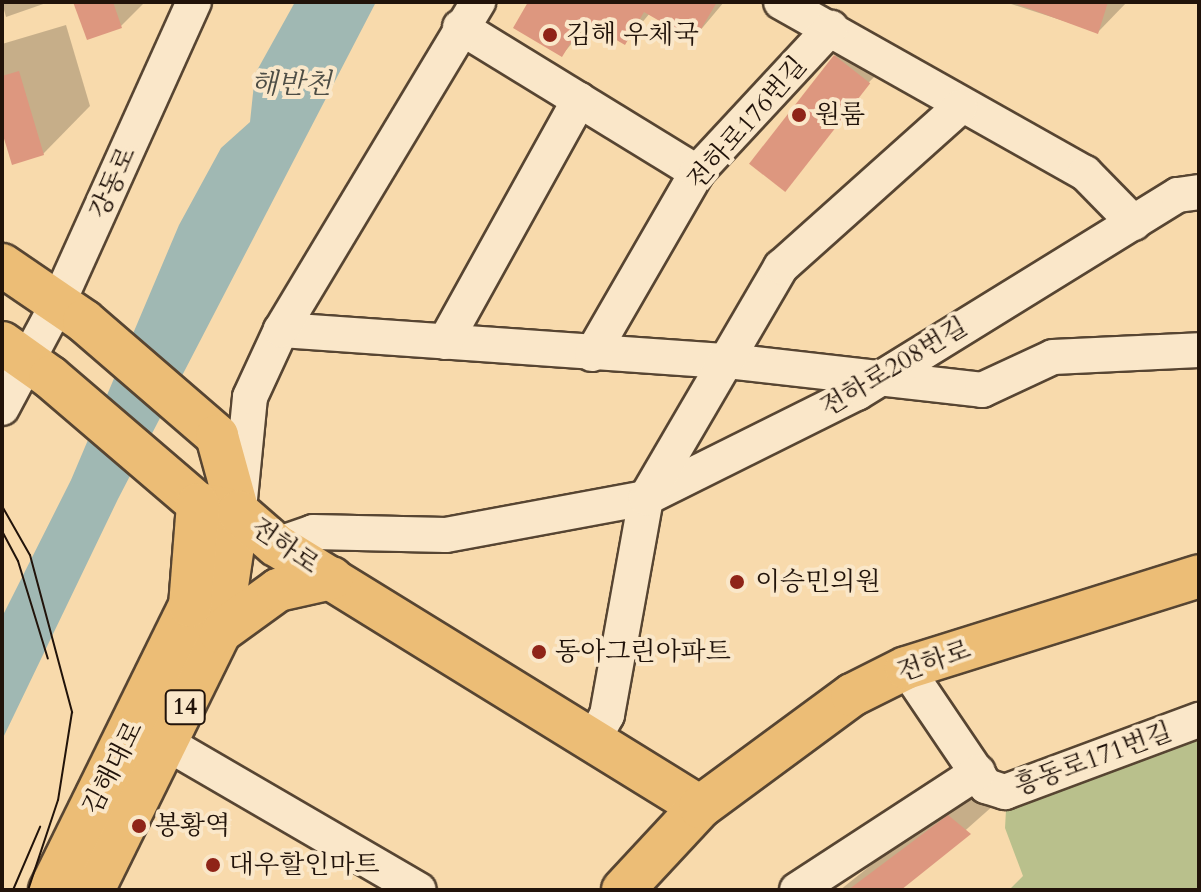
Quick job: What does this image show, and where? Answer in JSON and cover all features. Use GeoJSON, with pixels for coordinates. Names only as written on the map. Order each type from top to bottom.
{"type":"FeatureCollection","features":[{"type":"Feature","properties":{"kind":"main road","name":"14"},"geometry":{"type":"LineString","coordinates":[[2,265],[71,312],[217,436],[238,512]]}},
{"type":"Feature","properties":{"kind":"main road"},"geometry":{"type":"LineString","coordinates":[[27,360],[198,504],[238,512]]}},
{"type":"Feature","properties":{"kind":"main road","name":"김해대로"},"geometry":{"type":"LineString","coordinates":[[50,890],[190,606],[198,504]]}},
{"type":"Feature","properties":{"kind":"main road","name":"전하로"},"geometry":{"type":"LineString","coordinates":[[238,512],[276,545],[700,807]]}},
{"type":"Feature","properties":{"kind":"main road","name":"김해대로"},"geometry":{"type":"LineString","coordinates":[[93,890],[168,744],[220,632],[238,512]]}},
{"type":"Feature","properties":{"kind":"main road","name":"전하로"},"geometry":{"type":"LineString","coordinates":[[623,890],[700,807],[852,695],[906,668],[1199,576]]}},
{"type":"Feature","properties":{"kind":"main road"},"geometry":{"type":"LineString","coordinates":[[220,632],[278,590],[332,578]]}},
{"type":"Feature","properties":{"kind":"street","name":"강동로"},"geometry":{"type":"LineString","coordinates":[[2,408],[27,360],[71,312],[194,2]]}},
{"type":"Feature","properties":{"kind":"street","name":"전하로176번길"},"geometry":{"type":"LineString","coordinates":[[592,354],[697,172],[831,28],[795,6]]}},
{"type":"Feature","properties":{"kind":"street"},"geometry":{"type":"LineString","coordinates":[[238,512],[250,397],[281,330],[469,15],[579,100],[697,172]]}},
{"type":"Feature","properties":{"kind":"street"},"geometry":{"type":"LineString","coordinates":[[831,28],[960,107],[1085,173],[1134,223]]}},
{"type":"Feature","properties":{"kind":"street"},"geometry":{"type":"LineString","coordinates":[[445,342],[579,100]]}},
{"type":"Feature","properties":{"kind":"street"},"geometry":{"type":"LineString","coordinates":[[593,740],[607,715],[646,498],[781,267],[960,107]]}},
{"type":"Feature","properties":{"kind":"street","name":"전하로208번길"},"geometry":{"type":"LineString","coordinates":[[276,545],[313,532],[446,535],[646,498],[857,393],[878,376],[1178,195],[1199,192]]}},
{"type":"Feature","properties":{"kind":"street"},"geometry":{"type":"LineString","coordinates":[[281,330],[592,354],[728,361],[982,390],[1053,357],[1199,350]]}},
{"type":"Feature","properties":{"kind":"street","name":"흥동로171번길"},"geometry":{"type":"LineString","coordinates":[[906,668],[986,786],[1005,792],[1199,720]]}},
{"type":"Feature","properties":{"kind":"street"},"geometry":{"type":"LineString","coordinates":[[168,744],[419,890]]}},
{"type":"Feature","properties":{"kind":"street"},"geometry":{"type":"LineString","coordinates":[[797,890],[978,772]]}},
{"type":"Feature","properties":{"kind":"green space"},"geometry":{"type":"Polygon","coordinates":[[[1199,721],[1199,890],[1009,890],[1023,876],[1005,828],[1006,810],[1199,721]]]}},
{"type":"Feature","properties":{"kind":"water","name":"해반천"},"geometry":{"type":"Polygon","coordinates":[[[295,2],[376,2],[118,499],[2,740],[2,617],[71,480],[179,225],[221,148],[250,122],[255,74],[295,2]]]}},
{"type":"Feature","properties":{"kind":"building"},"geometry":{"type":"Polygon","coordinates":[[[73,2],[113,2],[122,28],[87,40],[73,2]]]}},
{"type":"Feature","properties":{"kind":"building","name":"김해 우체국"},"geometry":{"type":"Polygon","coordinates":[[[528,2],[717,2],[694,41],[644,12],[625,45],[584,21],[562,57],[513,28],[528,2]]]}},
{"type":"Feature","properties":{"kind":"building"},"geometry":{"type":"Polygon","coordinates":[[[1011,2],[1108,2],[1098,34],[1011,2]]]}},
{"type":"Feature","properties":{"kind":"building"},"geometry":{"type":"Polygon","coordinates":[[[834,55],[870,83],[785,192],[749,164],[834,55]]]}},
{"type":"Feature","properties":{"kind":"building"},"geometry":{"type":"Polygon","coordinates":[[[19,71],[44,155],[12,165],[2,132],[2,76],[19,71]]]}},
{"type":"Feature","properties":{"kind":"building"},"geometry":{"type":"Polygon","coordinates":[[[948,815],[971,834],[901,890],[848,890],[948,815]]]}},
{"type":"Feature","properties":{"kind":"tram line"},"geometry":{"type":"LineString","coordinates":[[2,506],[30,555],[72,712],[58,800],[28,890]]}},
{"type":"Feature","properties":{"kind":"tram line"},"geometry":{"type":"LineString","coordinates":[[2,531],[18,561],[48,659]]}},
{"type":"Feature","properties":{"kind":"tram line"},"geometry":{"type":"LineString","coordinates":[[13,890],[40,827]]}},
{"type":"Feature","properties":{"kind":"place","name":"김해 우체국"},"geometry":{"type":"Point","coordinates":[550,35]}},
{"type":"Feature","properties":{"kind":"place","name":"원룸"},"geometry":{"type":"Point","coordinates":[799,115]}},
{"type":"Feature","properties":{"kind":"place","name":"이승민의원"},"geometry":{"type":"Point","coordinates":[737,582]}},
{"type":"Feature","properties":{"kind":"place","name":"동아그린아파트"},"geometry":{"type":"Point","coordinates":[539,652]}},
{"type":"Feature","properties":{"kind":"place","name":"봉황역"},"geometry":{"type":"Point","coordinates":[139,826]}},
{"type":"Feature","properties":{"kind":"place","name":"대우할인마트"},"geometry":{"type":"Point","coordinates":[213,865]}}]}
